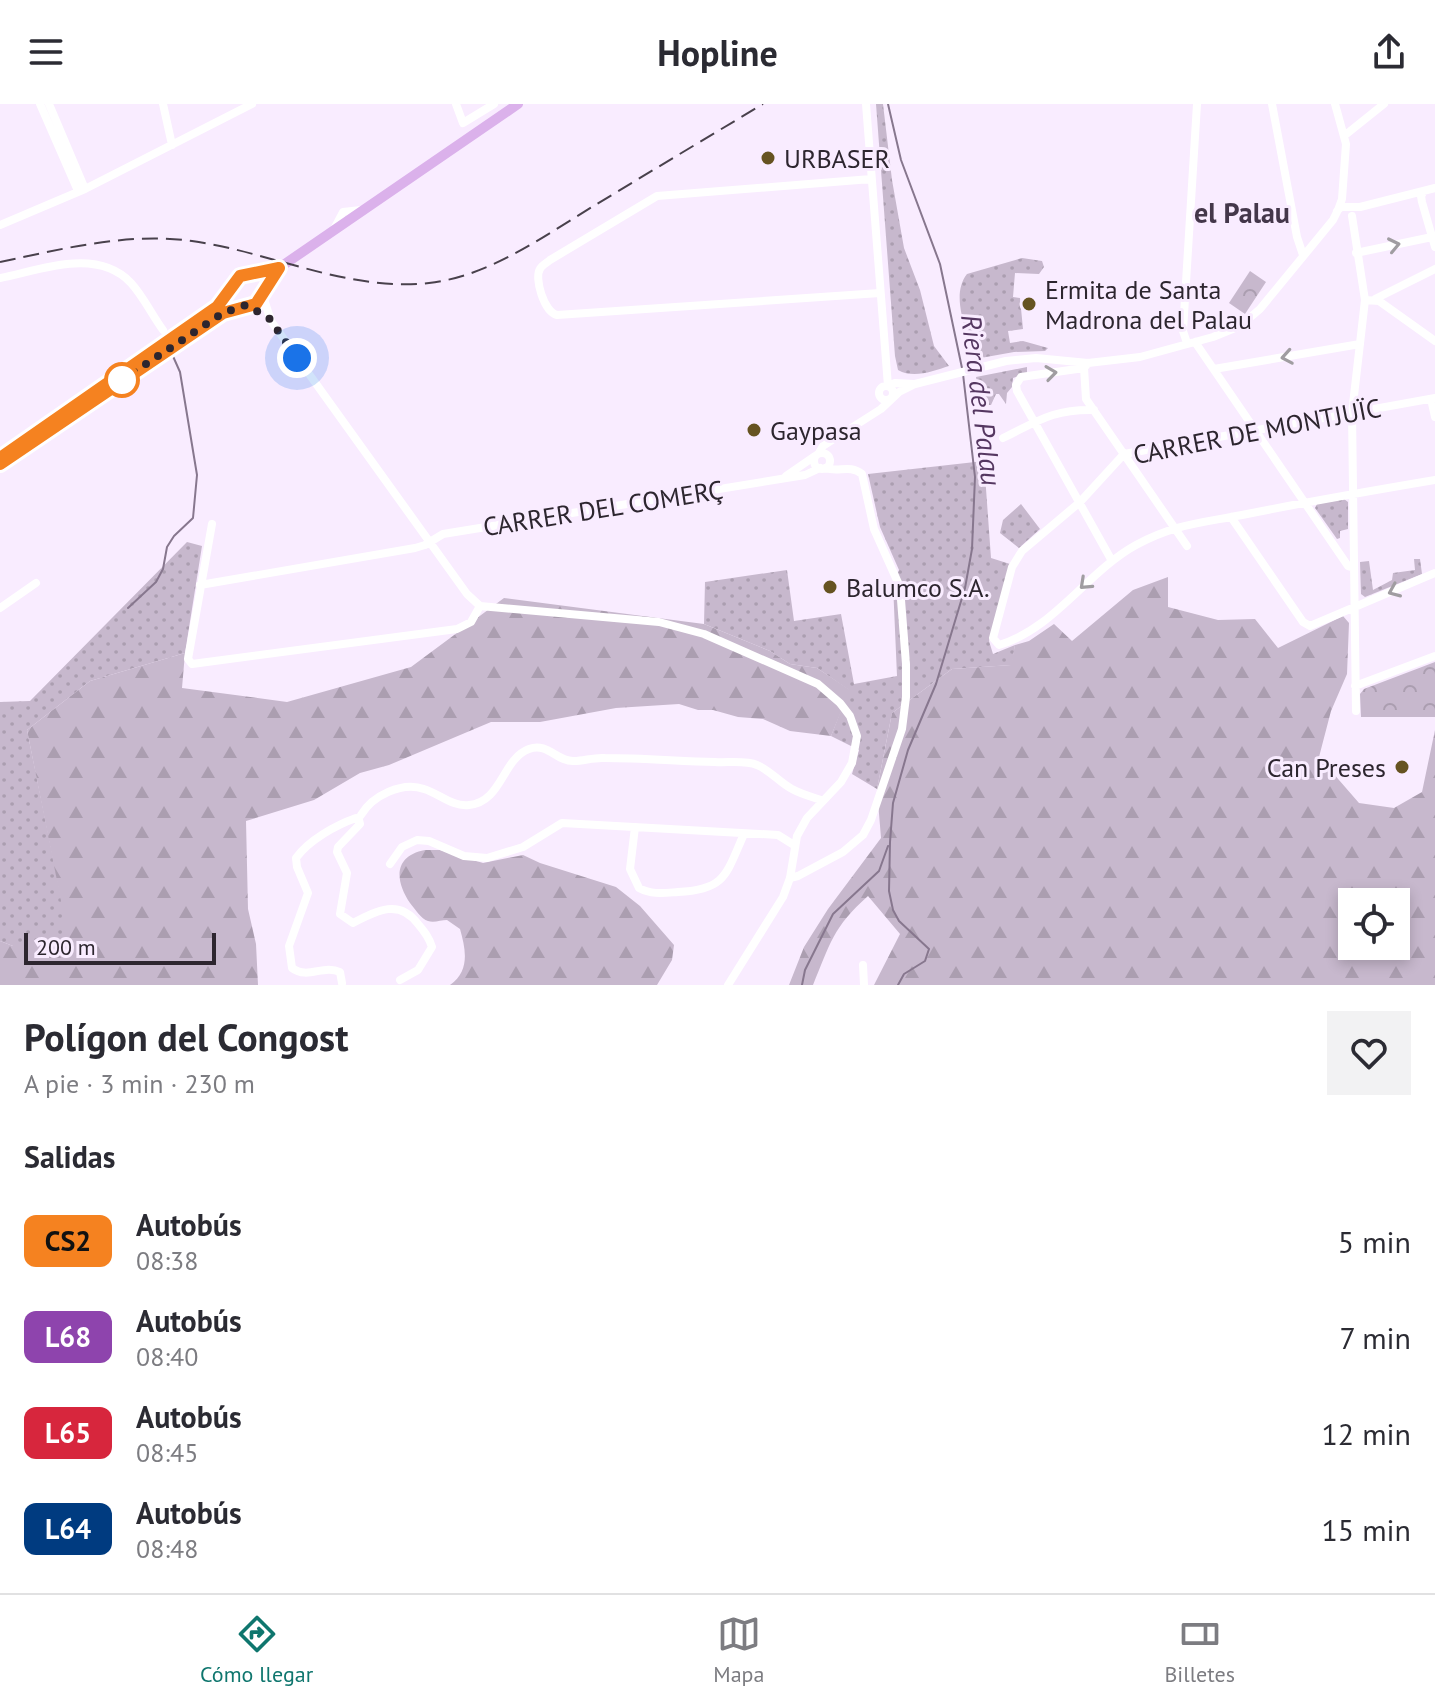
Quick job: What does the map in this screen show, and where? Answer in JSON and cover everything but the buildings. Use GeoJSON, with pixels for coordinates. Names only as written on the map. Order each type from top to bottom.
{"type":"FeatureCollection","features":[{"type":"Feature","properties":{"kind":"main road"},"geometry":{"type":"LineString","coordinates":[[0,464],[169,345],[217,307],[240,276],[280,268],[518,104]]}},
{"type":"Feature","properties":{"kind":"main road"},"geometry":{"type":"LineString","coordinates":[[0,458],[169,345],[228,310],[256,304],[280,268]]}},
{"type":"Feature","properties":{"kind":"main road"},"geometry":{"type":"LineString","coordinates":[[254,275],[264,283],[264,293]]}},
{"type":"Feature","properties":{"kind":"main road"},"geometry":{"type":"LineString","coordinates":[[233,288],[238,300],[248,305]]}},
{"type":"Feature","properties":{"kind":"street"},"geometry":{"type":"LineString","coordinates":[[40,104],[82,190]]}},
{"type":"Feature","properties":{"kind":"street"},"geometry":{"type":"LineString","coordinates":[[49,104],[82,190]]}},
{"type":"Feature","properties":{"kind":"street"},"geometry":{"type":"LineString","coordinates":[[163,104],[172,145]]}},
{"type":"Feature","properties":{"kind":"street"},"geometry":{"type":"LineString","coordinates":[[0,225],[82,190],[252,104]]}},
{"type":"Feature","properties":{"kind":"street"},"geometry":{"type":"LineString","coordinates":[[456,104],[467,120]]}},
{"type":"Feature","properties":{"kind":"street"},"geometry":{"type":"LineString","coordinates":[[460,145],[467,120],[494,104]]}},
{"type":"Feature","properties":{"kind":"street"},"geometry":{"type":"LineString","coordinates":[[866,104],[885,366],[884,399],[890,398]]}},
{"type":"Feature","properties":{"kind":"street"},"geometry":{"type":"LineString","coordinates":[[1197,104],[1183,333],[1214,369],[1348,566],[1352,563]]}},
{"type":"Feature","properties":{"kind":"street"},"geometry":{"type":"LineString","coordinates":[[1272,104],[1303,255]]}},
{"type":"Feature","properties":{"kind":"street"},"geometry":{"type":"LineString","coordinates":[[1335,104],[1346,144],[1345,212],[1354,228],[1356,253],[1370,300],[1360,344],[1352,413],[1356,711]]}},
{"type":"Feature","properties":{"kind":"street"},"geometry":{"type":"LineString","coordinates":[[1344,136],[1384,104]]}},
{"type":"Feature","properties":{"kind":"street"},"geometry":{"type":"LineString","coordinates":[[467,120],[503,115]]}},
{"type":"Feature","properties":{"kind":"street"},"geometry":{"type":"LineString","coordinates":[[871,179],[657,196],[550,260],[540,269],[538,277],[546,308],[557,315],[880,293]]}},
{"type":"Feature","properties":{"kind":"street"},"geometry":{"type":"LineString","coordinates":[[1435,188],[1345,212],[1326,228],[1249,320],[1240,326],[1140,357],[1019,379],[1017,391],[1112,561],[1135,545],[1174,527],[1435,480]]}},
{"type":"Feature","properties":{"kind":"street"},"geometry":{"type":"LineString","coordinates":[[1424,191],[1422,202],[1435,247]]}},
{"type":"Feature","properties":{"kind":"street"},"geometry":{"type":"LineString","coordinates":[[1356,253],[1432,237]]}},
{"type":"Feature","properties":{"kind":"street"},"geometry":{"type":"LineString","coordinates":[[0,278],[89,262],[115,271],[131,283],[163,330]]}},
{"type":"Feature","properties":{"kind":"street"},"geometry":{"type":"LineString","coordinates":[[1370,300],[1435,269]]}},
{"type":"Feature","properties":{"kind":"street"},"geometry":{"type":"LineString","coordinates":[[264,293],[269,318]]}},
{"type":"Feature","properties":{"kind":"street"},"geometry":{"type":"LineString","coordinates":[[1370,300],[1435,341]]}},
{"type":"Feature","properties":{"kind":"street"},"geometry":{"type":"LineString","coordinates":[[248,305],[269,318],[467,594],[480,606],[659,622],[727,643],[810,680],[827,690],[850,716],[857,736],[852,763],[841,782],[807,818],[794,845],[790,878],[783,897],[728,985]]}},
{"type":"Feature","properties":{"kind":"street"},"geometry":{"type":"LineString","coordinates":[[1214,369],[1360,344]]}},
{"type":"Feature","properties":{"kind":"street"},"geometry":{"type":"LineString","coordinates":[[886,385],[915,384],[1006,361],[1036,358],[1086,366]]}},
{"type":"Feature","properties":{"kind":"street"},"geometry":{"type":"LineString","coordinates":[[1086,366],[1086,399],[1187,546]]}},
{"type":"Feature","properties":{"kind":"street"},"geometry":{"type":"LineString","coordinates":[[823,460],[833,441],[890,398],[915,384]]}},
{"type":"Feature","properties":{"kind":"street"},"geometry":{"type":"LineString","coordinates":[[866,419],[886,385]]}},
{"type":"Feature","properties":{"kind":"street"},"geometry":{"type":"LineString","coordinates":[[1433,398],[1435,417]]}},
{"type":"Feature","properties":{"kind":"street","name":"CARRER DE MONTJUÏC"},"geometry":{"type":"LineString","coordinates":[[1112,561],[1050,616],[1012,641],[996,643],[993,638],[1012,567],[1022,551],[1080,502],[1124,454],[1433,398]]}},
{"type":"Feature","properties":{"kind":"street"},"geometry":{"type":"LineString","coordinates":[[1003,438],[1035,421],[1068,409],[1094,410]]}},
{"type":"Feature","properties":{"kind":"street","name":"CARRER DEL COMERÇ"},"geometry":{"type":"LineString","coordinates":[[778,479],[823,460],[862,474],[874,529],[900,587],[906,664],[902,729],[863,835],[843,852],[790,878]]}},
{"type":"Feature","properties":{"kind":"street","name":"CARRER DEL COMERÇ"},"geometry":{"type":"LineString","coordinates":[[200,585],[415,548],[443,534],[805,475],[823,460]]}},
{"type":"Feature","properties":{"kind":"street"},"geometry":{"type":"LineString","coordinates":[[1231,517],[1303,622],[1310,626],[1435,573]]}},
{"type":"Feature","properties":{"kind":"street"},"geometry":{"type":"LineString","coordinates":[[212,524],[188,659],[192,664],[457,629],[471,622],[480,606]]}},
{"type":"Feature","properties":{"kind":"street"},"geometry":{"type":"LineString","coordinates":[[1336,547],[1352,541]]}},
{"type":"Feature","properties":{"kind":"street"},"geometry":{"type":"LineString","coordinates":[[0,608],[36,583]]}},
{"type":"Feature","properties":{"kind":"street"},"geometry":{"type":"LineString","coordinates":[[1355,686],[1435,656]]}},
{"type":"Feature","properties":{"kind":"street"},"geometry":{"type":"LineString","coordinates":[[342,983],[340,972],[334,969],[306,974],[292,968],[289,946],[308,893],[296,858],[327,832],[359,818],[376,798],[386,793],[420,787],[452,803],[467,806],[479,803],[494,791],[513,760],[528,749],[544,747],[572,761],[601,757],[756,764],[793,790],[821,800]]}},
{"type":"Feature","properties":{"kind":"street"},"geometry":{"type":"LineString","coordinates":[[359,818],[360,824],[338,847],[337,852],[347,873],[340,914],[353,923],[373,912],[392,907],[413,917],[428,936],[432,947],[418,970],[400,980]]}},
{"type":"Feature","properties":{"kind":"street"},"geometry":{"type":"LineString","coordinates":[[390,864],[402,847],[417,840],[429,841],[474,858],[487,858],[523,847],[562,823],[778,835],[794,845]]}},
{"type":"Feature","properties":{"kind":"street"},"geometry":{"type":"LineString","coordinates":[[635,827],[630,869],[639,888],[652,893],[708,890],[719,882],[730,866],[744,834]]}},
{"type":"Feature","properties":{"kind":"street"},"geometry":{"type":"LineString","coordinates":[[863,965],[864,985]]}},
{"type":"Feature","properties":{"kind":"green space"},"geometry":{"type":"Polygon","coordinates":[[[876,104],[883,104],[904,248],[920,290],[934,346],[949,366],[924,373],[910,374],[898,370],[895,356],[876,104]]]}},
{"type":"Feature","properties":{"kind":"green space"},"geometry":{"type":"Polygon","coordinates":[[[1022,258],[1042,261],[1044,267],[1039,274],[1015,273],[1013,297],[1020,298],[1023,329],[1008,331],[1010,343],[1023,341],[1048,348],[1045,351],[1014,352],[975,359],[960,305],[962,283],[967,274],[1022,258]]]}},
{"type":"Feature","properties":{"kind":"green space"},"geometry":{"type":"Polygon","coordinates":[[[1250,271],[1266,282],[1245,314],[1229,303],[1250,271]]]}},
{"type":"Feature","properties":{"kind":"green space"},"geometry":{"type":"Polygon","coordinates":[[[1027,367],[1027,373],[1013,378],[1006,404],[996,394],[991,405],[985,405],[987,412],[982,412],[976,377],[1027,367]]]}},
{"type":"Feature","properties":{"kind":"green space"},"geometry":{"type":"Polygon","coordinates":[[[984,461],[991,558],[1010,564],[989,641],[993,654],[1015,645],[1012,665],[952,669],[892,713],[877,789],[852,774],[859,750],[831,736],[849,690],[817,668],[790,664],[770,651],[704,624],[705,582],[787,570],[794,621],[841,614],[854,684],[897,676],[893,584],[899,570],[880,527],[868,474],[984,461]]]}},
{"type":"Feature","properties":{"kind":"green space"},"geometry":{"type":"Polygon","coordinates":[[[1344,499],[1348,502],[1348,529],[1340,531],[1340,538],[1337,539],[1315,508],[1317,504],[1344,499]]]}},
{"type":"Feature","properties":{"kind":"green space"},"geometry":{"type":"Polygon","coordinates":[[[1021,504],[1040,529],[1019,548],[1000,533],[1003,520],[1021,504]]]}},
{"type":"Feature","properties":{"kind":"green space"},"geometry":{"type":"Polygon","coordinates":[[[187,542],[202,546],[185,653],[90,681],[27,730],[71,946],[13,946],[0,941],[0,702],[30,701],[187,542]]]}},
{"type":"Feature","properties":{"kind":"green space"},"geometry":{"type":"Polygon","coordinates":[[[1414,559],[1420,559],[1422,574],[1365,597],[1361,594],[1360,562],[1369,561],[1373,590],[1392,580],[1393,573],[1415,570],[1414,559]]]}},
{"type":"Feature","properties":{"kind":"green space"},"geometry":{"type":"Polygon","coordinates":[[[1168,577],[1168,607],[1218,620],[1255,619],[1278,648],[1343,616],[1349,623],[1347,674],[1331,711],[1319,757],[1359,803],[1394,808],[1422,792],[1435,730],[1435,985],[874,985],[900,934],[868,896],[840,927],[813,985],[789,985],[804,947],[881,838],[877,789],[892,713],[952,669],[1011,665],[1015,645],[1029,641],[1054,624],[1072,641],[1133,590],[1168,577]]]}},
{"type":"Feature","properties":{"kind":"green space"},"geometry":{"type":"Polygon","coordinates":[[[504,598],[704,624],[770,651],[790,664],[817,668],[850,690],[831,736],[790,731],[763,719],[698,710],[679,704],[616,708],[540,722],[491,722],[389,765],[360,773],[314,800],[246,821],[248,909],[256,944],[258,985],[0,985],[0,941],[13,946],[70,946],[27,730],[90,681],[185,653],[182,688],[287,702],[411,667],[504,598]]]}},
{"type":"Feature","properties":{"kind":"green space"},"geometry":{"type":"Polygon","coordinates":[[[1435,662],[1435,717],[1361,717],[1360,694],[1364,689],[1435,662]]]}},
{"type":"Feature","properties":{"kind":"green space"},"geometry":{"type":"Polygon","coordinates":[[[425,850],[440,850],[483,863],[523,855],[616,887],[640,906],[674,945],[672,960],[657,985],[450,985],[464,967],[465,952],[460,929],[447,920],[430,922],[423,918],[405,895],[400,878],[402,864],[407,858],[425,850]]]}},
{"type":"Feature","properties":{"kind":"waterway","name":"Riera del Palau"},"geometry":{"type":"LineString","coordinates":[[888,104],[901,160],[940,264],[962,368]]}},
{"type":"Feature","properties":{"kind":"waterway"},"geometry":{"type":"LineString","coordinates":[[128,608],[156,582],[163,569],[167,547],[193,518],[197,475],[180,372],[172,354]]}},
{"type":"Feature","properties":{"kind":"waterway","name":"Riera del Palau"},"geometry":{"type":"LineString","coordinates":[[898,985],[904,974],[925,961],[929,949],[899,921],[893,910],[889,891],[893,803],[908,750],[936,684],[965,588],[972,549],[975,477],[963,374]]}},
{"type":"Feature","properties":{"kind":"waterway"},"geometry":{"type":"LineString","coordinates":[[802,985],[805,970],[833,914],[879,871],[888,846]]}},
{"type":"Feature","properties":{"kind":"railway"},"geometry":{"type":"LineString","coordinates":[[0,262],[95,243],[168,239],[222,246],[369,282],[429,283],[452,279],[517,252],[763,104]]}},
{"type":"Feature","properties":{"kind":"bus line","name":"CS2"},"geometry":{"type":"LineString","coordinates":[[0,458],[217,307],[240,276],[279,268],[256,304],[223,313],[0,464]]}},
{"type":"Feature","properties":{"kind":"place","name":"URBASER"},"geometry":{"type":"Point","coordinates":[768,158]}},
{"type":"Feature","properties":{"kind":"place","name":"Ermita de Santa Madrona del Palau"},"geometry":{"type":"Point","coordinates":[1029,304]}},
{"type":"Feature","properties":{"kind":"place","name":"Gaypasa"},"geometry":{"type":"Point","coordinates":[754,430]}},
{"type":"Feature","properties":{"kind":"place","name":"Balumco S.A."},"geometry":{"type":"Point","coordinates":[830,587]}},
{"type":"Feature","properties":{"kind":"place","name":"Can Preses"},"geometry":{"type":"Point","coordinates":[1402,767]}},
{"type":"Feature","properties":{"kind":"district","name":"el Palau"},"geometry":{"type":"Point","coordinates":[1242,212]}},
{"type":"Feature","properties":{"kind":"route"},"geometry":{"type":"LineString","coordinates":[[122,380],[223,313],[246,305],[269,318],[297,358]]}}]}
